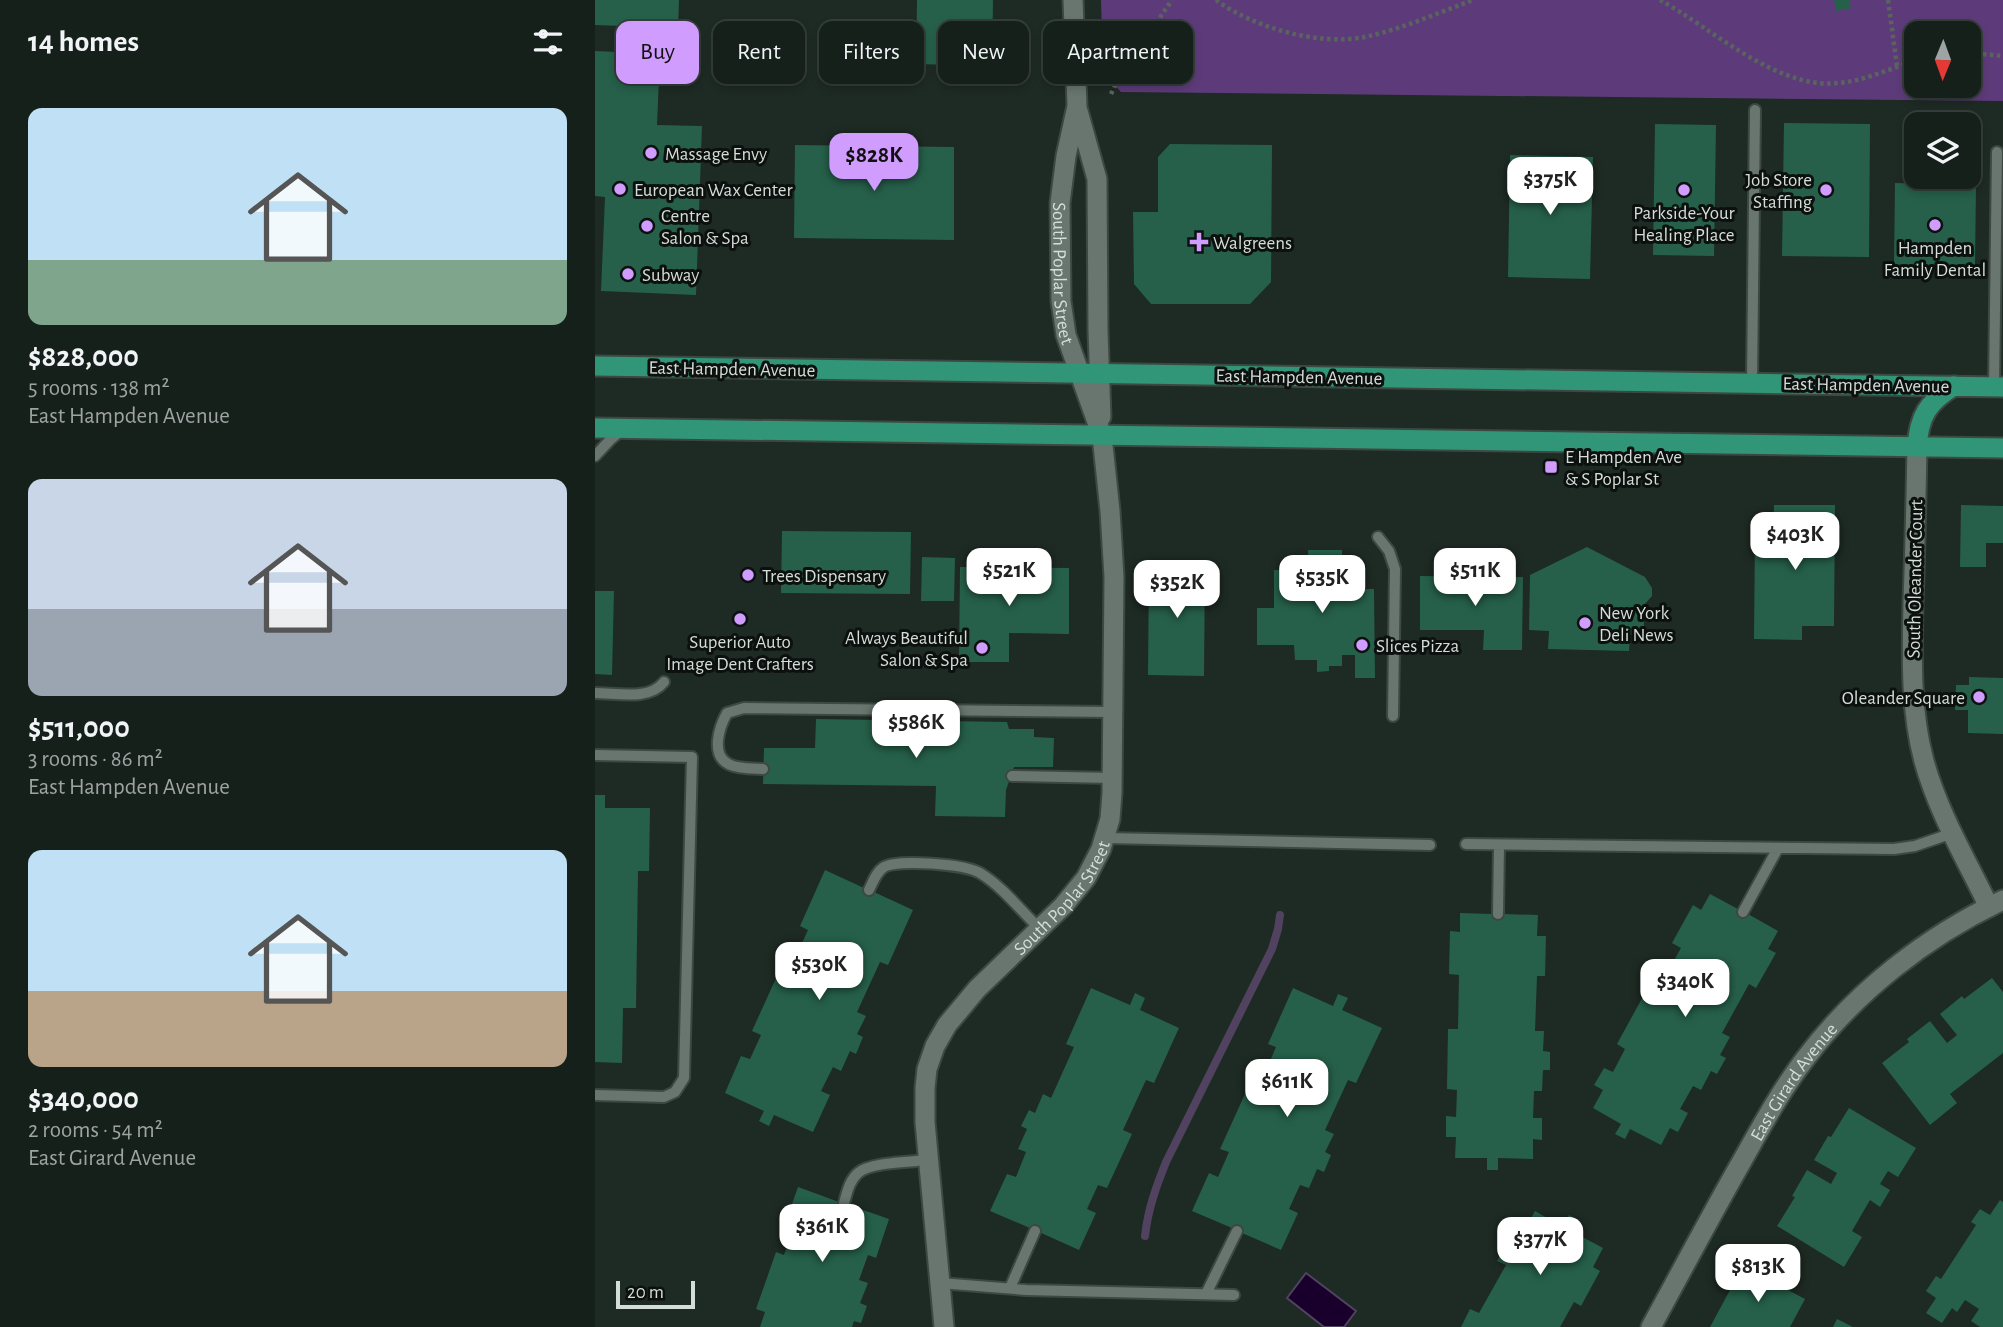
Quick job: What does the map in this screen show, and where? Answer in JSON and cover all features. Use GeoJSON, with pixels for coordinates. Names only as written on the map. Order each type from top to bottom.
{"type":"FeatureCollection","features":[{"type":"Feature","properties":{"kind":"main road","name":"East Hampden Avenue"},"geometry":{"type":"LineString","coordinates":[[595,366],[1998,387]]}},
{"type":"Feature","properties":{"kind":"main road"},"geometry":{"type":"LineString","coordinates":[[1917,447],[1920,426],[1928,407],[1939,395],[1954,386]]}},
{"type":"Feature","properties":{"kind":"main road"},"geometry":{"type":"LineString","coordinates":[[595,428],[2003,448]]}},
{"type":"Feature","properties":{"kind":"street","name":"South Poplar Street"},"geometry":{"type":"LineString","coordinates":[[944,1327],[928,1160],[925,1088],[927,1069],[935,1046],[954,1015],[1078,889],[1097,858],[1111,811],[1114,576],[1102,436],[1097,178],[1077,106],[1073,0]]}},
{"type":"Feature","properties":{"kind":"street","name":"South Poplar Street"},"geometry":{"type":"LineString","coordinates":[[1077,106],[1060,203],[1061,301],[1066,335],[1102,436]]}},
{"type":"Feature","properties":{"kind":"street","name":"South Oleander Court"},"geometry":{"type":"LineString","coordinates":[[1917,447],[1912,656],[1921,748],[1928,774],[1953,833],[1996,903]]}},
{"type":"Feature","properties":{"kind":"street","name":"East Girard Avenue"},"geometry":{"type":"LineString","coordinates":[[1651,1327],[1750,1146],[1789,1082],[1815,1046],[1877,982],[1954,927],[1996,903]]}},
{"type":"Feature","properties":{"kind":"lane"},"geometry":{"type":"LineString","coordinates":[[1752,383],[1755,110]]}},
{"type":"Feature","properties":{"kind":"lane"},"geometry":{"type":"LineString","coordinates":[[1997,152],[1998,387]]}},
{"type":"Feature","properties":{"kind":"lane"},"geometry":{"type":"LineString","coordinates":[[595,456],[624,429]]}},
{"type":"Feature","properties":{"kind":"lane"},"geometry":{"type":"LineString","coordinates":[[1378,537],[1389,551],[1395,569],[1393,716]]}},
{"type":"Feature","properties":{"kind":"lane"},"geometry":{"type":"LineString","coordinates":[[595,693],[645,694],[654,692],[664,682]]}},
{"type":"Feature","properties":{"kind":"lane"},"geometry":{"type":"LineString","coordinates":[[763,769],[731,766],[719,755],[717,747],[720,727],[727,713],[744,708],[1113,712]]}},
{"type":"Feature","properties":{"kind":"lane"},"geometry":{"type":"LineString","coordinates":[[595,755],[692,757],[684,1079],[675,1092],[664,1097],[595,1095]]}},
{"type":"Feature","properties":{"kind":"lane"},"geometry":{"type":"LineString","coordinates":[[1012,776],[1113,778]]}},
{"type":"Feature","properties":{"kind":"lane"},"geometry":{"type":"LineString","coordinates":[[1466,844],[1900,848],[1915,846],[1953,833]]}},
{"type":"Feature","properties":{"kind":"lane"},"geometry":{"type":"LineString","coordinates":[[1105,838],[1430,845]]}},
{"type":"Feature","properties":{"kind":"lane"},"geometry":{"type":"LineString","coordinates":[[1498,914],[1499,845]]}},
{"type":"Feature","properties":{"kind":"lane"},"geometry":{"type":"LineString","coordinates":[[1743,912],[1778,848]]}},
{"type":"Feature","properties":{"kind":"lane"},"geometry":{"type":"LineString","coordinates":[[869,890],[881,870],[894,864],[951,864],[965,867],[986,877],[1039,929]]}},
{"type":"Feature","properties":{"kind":"lane"},"geometry":{"type":"LineString","coordinates":[[844,1203],[851,1183],[860,1171],[874,1166],[928,1160]]}},
{"type":"Feature","properties":{"kind":"lane"},"geometry":{"type":"LineString","coordinates":[[1010,1288],[1035,1231]]}},
{"type":"Feature","properties":{"kind":"lane"},"geometry":{"type":"LineString","coordinates":[[1206,1294],[1237,1231]]}},
{"type":"Feature","properties":{"kind":"lane"},"geometry":{"type":"LineString","coordinates":[[940,1283],[1010,1288],[1234,1295]]}},
{"type":"Feature","properties":{"kind":"path"},"geometry":{"type":"LineString","coordinates":[[1111,94],[1119,77],[1172,0]]}},
{"type":"Feature","properties":{"kind":"path"},"geometry":{"type":"LineString","coordinates":[[1216,0],[1235,13],[1280,30],[1345,40],[1398,27],[1473,0]]}},
{"type":"Feature","properties":{"kind":"path"},"geometry":{"type":"LineString","coordinates":[[1660,0],[1754,59],[1790,76],[1815,83],[1852,82],[1904,64]]}},
{"type":"Feature","properties":{"kind":"path"},"geometry":{"type":"LineString","coordinates":[[1888,0],[1897,66]]}},
{"type":"Feature","properties":{"kind":"path"},"geometry":{"type":"LineString","coordinates":[[1981,54],[2003,55]]}},
{"type":"Feature","properties":{"kind":"shaded area"},"geometry":{"type":"Polygon","coordinates":[[[1101,0],[2003,0],[2003,101],[1121,92],[1113,84],[1193,84],[1193,21],[1102,21],[1101,0]]]}},
{"type":"Feature","properties":{"kind":"shaded area"},"geometry":{"type":"Polygon","coordinates":[[[1306,1273],[1356,1311],[1344,1327],[1324,1327],[1287,1298],[1306,1273]]]}},
{"type":"Feature","properties":{"kind":"building"},"geometry":{"type":"Polygon","coordinates":[[[595,0],[679,0],[678,21],[616,21],[616,26],[595,25],[595,0]]]}},
{"type":"Feature","properties":{"kind":"building"},"geometry":{"type":"Polygon","coordinates":[[[917,0],[993,0],[993,21],[938,21],[938,65],[924,64],[924,21],[917,21],[917,0]]]}},
{"type":"Feature","properties":{"kind":"building"},"geometry":{"type":"Polygon","coordinates":[[[1834,0],[1849,0],[1851,8],[1836,11],[1834,0]]]}},
{"type":"Feature","properties":{"kind":"building"},"geometry":{"type":"Polygon","coordinates":[[[595,51],[616,52],[616,84],[659,84],[657,125],[702,126],[696,295],[601,291],[605,197],[595,196],[595,51]]]}},
{"type":"Feature","properties":{"kind":"building","name":"Job Store Staffing"},"geometry":{"type":"Polygon","coordinates":[[[1784,123],[1870,124],[1869,257],[1782,256],[1784,123]]]}},
{"type":"Feature","properties":{"kind":"building","name":"Parkside-Your Healing Place"},"geometry":{"type":"Polygon","coordinates":[[[1655,124],[1716,125],[1714,256],[1653,255],[1655,124]]]}},
{"type":"Feature","properties":{"kind":"building"},"geometry":{"type":"Polygon","coordinates":[[[1170,144],[1272,145],[1271,282],[1250,304],[1151,304],[1134,284],[1133,212],[1158,212],[1158,157],[1170,144]]]}},
{"type":"Feature","properties":{"kind":"building"},"geometry":{"type":"Polygon","coordinates":[[[795,145],[954,147],[954,240],[794,238],[795,145]]]}},
{"type":"Feature","properties":{"kind":"building"},"geometry":{"type":"Polygon","coordinates":[[[1510,155],[1593,157],[1590,279],[1508,277],[1510,155]]]}},
{"type":"Feature","properties":{"kind":"building","name":"Hampden Family Dental"},"geometry":{"type":"Polygon","coordinates":[[[1895,183],[1904,183],[1904,189],[1976,189],[1975,267],[1894,266],[1895,183]]]}},
{"type":"Feature","properties":{"kind":"building"},"geometry":{"type":"Polygon","coordinates":[[[1774,505],[1835,505],[1834,626],[1802,626],[1802,640],[1754,639],[1755,531],[1773,531],[1774,505]]]}},
{"type":"Feature","properties":{"kind":"building"},"geometry":{"type":"Polygon","coordinates":[[[1961,505],[2003,506],[2003,543],[1986,543],[1986,567],[1960,567],[1961,505]]]}},
{"type":"Feature","properties":{"kind":"building"},"geometry":{"type":"Polygon","coordinates":[[[782,531],[911,532],[910,594],[781,593],[782,531]]]}},
{"type":"Feature","properties":{"kind":"building"},"geometry":{"type":"Polygon","coordinates":[[[1587,547],[1645,577],[1652,588],[1652,596],[1644,605],[1644,635],[1630,635],[1629,651],[1548,649],[1549,631],[1529,630],[1530,575],[1587,547]]]}},
{"type":"Feature","properties":{"kind":"building"},"geometry":{"type":"Polygon","coordinates":[[[1308,550],[1342,550],[1342,571],[1352,571],[1352,589],[1374,589],[1375,678],[1355,678],[1355,655],[1342,655],[1342,666],[1329,666],[1329,671],[1317,672],[1317,660],[1295,660],[1294,645],[1257,645],[1257,608],[1274,608],[1274,570],[1309,570],[1308,550]]]}},
{"type":"Feature","properties":{"kind":"building"},"geometry":{"type":"Polygon","coordinates":[[[922,557],[955,558],[954,601],[921,601],[922,557]]]}},
{"type":"Feature","properties":{"kind":"building"},"geometry":{"type":"Polygon","coordinates":[[[1149,564],[1205,565],[1204,676],[1148,675],[1149,564]]]}},
{"type":"Feature","properties":{"kind":"building"},"geometry":{"type":"Polygon","coordinates":[[[960,567],[1069,568],[1069,634],[1009,633],[1009,662],[959,662],[960,567]]]}},
{"type":"Feature","properties":{"kind":"building"},"geometry":{"type":"Polygon","coordinates":[[[1420,576],[1523,577],[1522,650],[1483,650],[1484,630],[1420,630],[1420,576]]]}},
{"type":"Feature","properties":{"kind":"building"},"geometry":{"type":"Polygon","coordinates":[[[595,591],[614,591],[612,675],[595,674],[595,591]]]}},
{"type":"Feature","properties":{"kind":"building","name":"Oleander Square"},"geometry":{"type":"Polygon","coordinates":[[[1969,677],[2003,678],[2003,734],[1968,733],[1968,710],[1955,710],[1956,685],[1969,685],[1969,677]]]}},
{"type":"Feature","properties":{"kind":"building"},"geometry":{"type":"Polygon","coordinates":[[[816,719],[1007,722],[1009,729],[1034,729],[1034,737],[1054,738],[1053,767],[1014,767],[1006,790],[1005,817],[935,816],[936,786],[763,784],[764,748],[815,748],[816,719]]]}},
{"type":"Feature","properties":{"kind":"building"},"geometry":{"type":"Polygon","coordinates":[[[595,795],[605,795],[605,808],[650,808],[649,871],[638,871],[636,1008],[623,1008],[622,1063],[595,1062],[595,795]]]}},
{"type":"Feature","properties":{"kind":"building"},"geometry":{"type":"Polygon","coordinates":[[[825,870],[864,888],[870,876],[879,880],[874,892],[913,910],[888,965],[880,962],[857,1012],[866,1016],[857,1034],[863,1037],[856,1054],[850,1051],[841,1071],[833,1067],[821,1091],[830,1095],[813,1132],[774,1115],[769,1126],[759,1121],[764,1111],[725,1093],[741,1056],[750,1059],[761,1035],[752,1031],[777,976],[785,980],[808,930],[800,926],[825,870]]]}},
{"type":"Feature","properties":{"kind":"building"},"geometry":{"type":"Polygon","coordinates":[[[1710,894],[1738,909],[1744,898],[1754,903],[1748,914],[1778,931],[1768,949],[1776,953],[1756,988],[1749,984],[1722,1033],[1730,1037],[1720,1055],[1726,1058],[1717,1074],[1711,1071],[1701,1090],[1693,1086],[1680,1109],[1688,1113],[1678,1132],[1670,1128],[1661,1145],[1630,1129],[1625,1139],[1615,1134],[1621,1124],[1593,1108],[1603,1090],[1594,1085],[1604,1068],[1613,1072],[1625,1049],[1617,1044],[1646,991],[1654,996],[1681,948],[1672,943],[1693,905],[1701,910],[1710,894]]]}},
{"type":"Feature","properties":{"kind":"building"},"geometry":{"type":"Polygon","coordinates":[[[1493,901],[1503,901],[1503,914],[1538,915],[1537,936],[1546,936],[1545,976],[1537,976],[1535,1031],[1544,1031],[1543,1051],[1550,1052],[1550,1070],[1543,1070],[1542,1091],[1534,1091],[1533,1118],[1542,1118],[1542,1140],[1533,1139],[1533,1159],[1498,1158],[1498,1170],[1487,1170],[1487,1158],[1455,1158],[1456,1137],[1446,1137],[1446,1116],[1456,1117],[1457,1090],[1447,1089],[1448,1029],[1458,1029],[1459,975],[1449,974],[1450,931],[1460,932],[1460,913],[1492,914],[1493,901]]]}},
{"type":"Feature","properties":{"kind":"building"},"geometry":{"type":"Polygon","coordinates":[[[1992,978],[2003,992],[2003,1053],[1950,1094],[1957,1103],[1930,1125],[1882,1063],[1930,1021],[1947,1043],[1957,1035],[1940,1014],[1962,996],[1964,999],[1992,978]]]}},
{"type":"Feature","properties":{"kind":"building"},"geometry":{"type":"Polygon","coordinates":[[[1091,988],[1130,1005],[1135,993],[1145,998],[1140,1010],[1179,1028],[1154,1083],[1146,1080],[1123,1130],[1132,1134],[1107,1188],[1098,1185],[1087,1209],[1096,1213],[1079,1250],[1039,1232],[1035,1243],[1025,1239],[1030,1228],[990,1211],[1007,1174],[1016,1177],[1026,1152],[1018,1149],[1027,1129],[1021,1126],[1029,1110],[1035,1113],[1043,1094],[1051,1098],[1074,1047],[1066,1044],[1091,988]]]}},
{"type":"Feature","properties":{"kind":"building"},"geometry":{"type":"Polygon","coordinates":[[[1293,988],[1333,1006],[1338,994],[1348,998],[1342,1010],[1382,1028],[1356,1083],[1348,1080],[1325,1130],[1334,1134],[1325,1152],[1331,1155],[1324,1172],[1317,1169],[1309,1188],[1300,1185],[1289,1209],[1298,1213],[1281,1250],[1242,1233],[1237,1243],[1227,1239],[1232,1228],[1192,1211],[1209,1173],[1218,1177],[1229,1152],[1220,1149],[1245,1094],[1254,1098],[1276,1047],[1268,1044],[1293,988]]]}},
{"type":"Feature","properties":{"kind":"building"},"geometry":{"type":"Polygon","coordinates":[[[1849,1108],[1916,1148],[1898,1177],[1888,1171],[1880,1184],[1890,1190],[1880,1207],[1870,1200],[1852,1231],[1862,1237],[1844,1267],[1777,1226],[1795,1197],[1792,1196],[1807,1170],[1831,1184],[1837,1173],[1814,1160],[1849,1108]]]}},
{"type":"Feature","properties":{"kind":"building"},"geometry":{"type":"Polygon","coordinates":[[[798,1187],[839,1202],[842,1191],[853,1195],[849,1205],[889,1219],[876,1258],[868,1255],[859,1280],[868,1283],[860,1303],[867,1306],[861,1323],[854,1321],[852,1327],[760,1327],[765,1312],[756,1309],[776,1252],[784,1255],[793,1229],[784,1227],[798,1187]]]}},
{"type":"Feature","properties":{"kind":"building"},"geometry":{"type":"Polygon","coordinates":[[[2000,1200],[2003,1202],[2003,1327],[1980,1327],[1971,1321],[1979,1309],[1965,1300],[1957,1312],[1952,1308],[1942,1323],[1926,1313],[1936,1298],[1926,1291],[1936,1276],[1941,1279],[1976,1225],[1971,1222],[1980,1209],[1990,1215],[2000,1200]]]}},
{"type":"Feature","properties":{"kind":"building"},"geometry":{"type":"Polygon","coordinates":[[[1535,1211],[1563,1227],[1569,1215],[1579,1221],[1573,1232],[1603,1248],[1593,1267],[1600,1271],[1581,1306],[1574,1302],[1560,1327],[1461,1327],[1470,1309],[1479,1313],[1506,1265],[1497,1261],[1518,1223],[1526,1227],[1535,1211]]]}},
{"type":"Feature","properties":{"kind":"building"},"geometry":{"type":"Polygon","coordinates":[[[1743,1266],[1805,1299],[1790,1327],[1710,1327],[1743,1266]]]}},
{"type":"Feature","properties":{"kind":"building"},"geometry":{"type":"Polygon","coordinates":[[[1837,1319],[1853,1327],[1833,1327],[1837,1319]]]}},
{"type":"Feature","properties":{"kind":"waterway"},"geometry":{"type":"LineString","coordinates":[[1145,1236],[1153,1198],[1166,1162],[1272,949],[1280,915]]}},
{"type":"Feature","properties":{"kind":"place","name":"Massage Envy"},"geometry":{"type":"Point","coordinates":[651,153]}},
{"type":"Feature","properties":{"kind":"place","name":"European Wax Center"},"geometry":{"type":"Point","coordinates":[620,189]}},
{"type":"Feature","properties":{"kind":"place","name":"Parkside-Your Healing Place"},"geometry":{"type":"Point","coordinates":[1684,190]}},
{"type":"Feature","properties":{"kind":"place","name":"Job Store Staffing"},"geometry":{"type":"Point","coordinates":[1826,190]}},
{"type":"Feature","properties":{"kind":"place","name":"Hampden Family Dental"},"geometry":{"type":"Point","coordinates":[1935,225]}},
{"type":"Feature","properties":{"kind":"place","name":"Centre Salon & Spa"},"geometry":{"type":"Point","coordinates":[647,226]}},
{"type":"Feature","properties":{"kind":"place","name":"Walgreens"},"geometry":{"type":"Point","coordinates":[1199,242]}},
{"type":"Feature","properties":{"kind":"place","name":"Subway"},"geometry":{"type":"Point","coordinates":[628,274]}},
{"type":"Feature","properties":{"kind":"place","name":"E Hampden Ave & S Poplar St"},"geometry":{"type":"Point","coordinates":[1551,467]}},
{"type":"Feature","properties":{"kind":"place","name":"Trees Dispensary"},"geometry":{"type":"Point","coordinates":[748,575]}},
{"type":"Feature","properties":{"kind":"place","name":"Superior Auto Image Dent Crafters"},"geometry":{"type":"Point","coordinates":[740,619]}},
{"type":"Feature","properties":{"kind":"place","name":"New York Deli News"},"geometry":{"type":"Point","coordinates":[1585,623]}},
{"type":"Feature","properties":{"kind":"place","name":"Slices Pizza"},"geometry":{"type":"Point","coordinates":[1362,645]}},
{"type":"Feature","properties":{"kind":"place","name":"Always Beautiful Salon & Spa"},"geometry":{"type":"Point","coordinates":[982,648]}},
{"type":"Feature","properties":{"kind":"place","name":"Oleander Square"},"geometry":{"type":"Point","coordinates":[1979,697]}}]}
